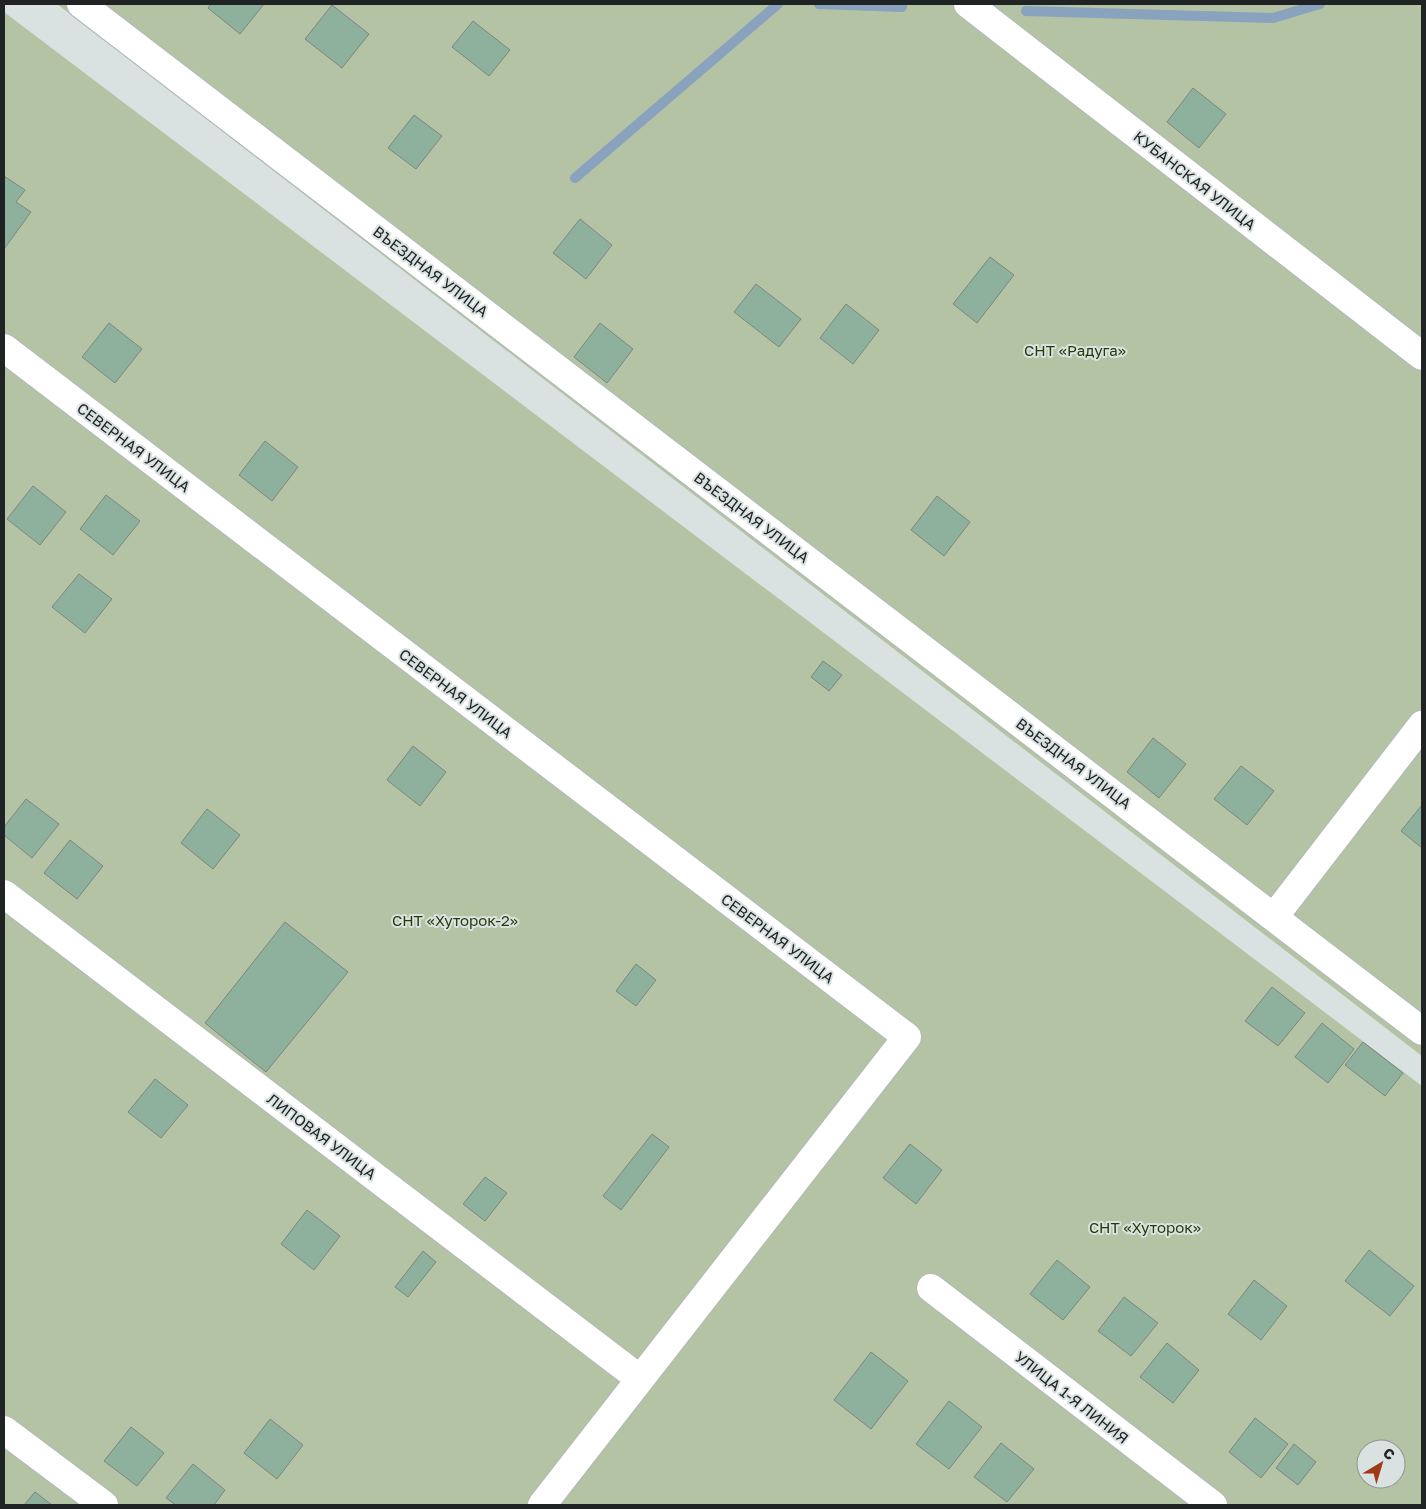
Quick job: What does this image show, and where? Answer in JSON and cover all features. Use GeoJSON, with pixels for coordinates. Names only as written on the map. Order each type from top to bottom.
{"type":"FeatureCollection","features":[{"type":"Feature","properties":{"kind":"street","name":"ВЪЕЗДНАЯ УЛИЦА"},"geometry":{"type":"LineString","coordinates":[[82,4],[1422,1031]]}},
{"type":"Feature","properties":{"kind":"street","name":"КУБАНСКАЯ УЛИЦА"},"geometry":{"type":"LineString","coordinates":[[968,4],[1422,356]]}},
{"type":"Feature","properties":{"kind":"street","name":"СЕВЕРНАЯ УЛИЦА"},"geometry":{"type":"LineString","coordinates":[[4,348],[907,1037],[640,1379]]}},
{"type":"Feature","properties":{"kind":"street"},"geometry":{"type":"LineString","coordinates":[[1274,917],[1422,725]]}},
{"type":"Feature","properties":{"kind":"street","name":"ЛИПОВАЯ УЛИЦА"},"geometry":{"type":"LineString","coordinates":[[4,894],[640,1379]]}},
{"type":"Feature","properties":{"kind":"street","name":"УЛИЦА 1-Я ЛИНИЯ"},"geometry":{"type":"LineString","coordinates":[[931,1288],[1213,1505]]}},
{"type":"Feature","properties":{"kind":"street"},"geometry":{"type":"LineString","coordinates":[[542,1505],[640,1379]]}},
{"type":"Feature","properties":{"kind":"street"},"geometry":{"type":"LineString","coordinates":[[4,1430],[104,1505]]}},
{"type":"Feature","properties":{"kind":"green space","name":"СНТ «Радуга»"},"geometry":{"type":"Polygon","coordinates":[[[57,4],[1422,4],[1422,1056],[57,4]]]}},
{"type":"Feature","properties":{"kind":"green space","name":"СНТ «Хуторок-2»"},"geometry":{"type":"Polygon","coordinates":[[[4,12],[1422,1086],[1422,1505],[4,1505],[4,12]]]}},
{"type":"Feature","properties":{"kind":"building"},"geometry":{"type":"Polygon","coordinates":[[[211,4],[264,4],[240,34],[208,8],[211,4]]]}},
{"type":"Feature","properties":{"kind":"building"},"geometry":{"type":"Polygon","coordinates":[[[332,5],[369,34],[342,68],[305,39],[332,5]]]}},
{"type":"Feature","properties":{"kind":"building"},"geometry":{"type":"Polygon","coordinates":[[[473,21],[510,50],[489,76],[452,47],[473,21]]]}},
{"type":"Feature","properties":{"kind":"building"},"geometry":{"type":"Polygon","coordinates":[[[1193,88],[1226,114],[1199,148],[1167,122],[1193,88]]]}},
{"type":"Feature","properties":{"kind":"building"},"geometry":{"type":"Polygon","coordinates":[[[414,115],[442,136],[416,169],[388,148],[414,115]]]}},
{"type":"Feature","properties":{"kind":"building"},"geometry":{"type":"Polygon","coordinates":[[[4,176],[25,190],[16,202],[31,212],[4,249],[4,176]]]}},
{"type":"Feature","properties":{"kind":"building"},"geometry":{"type":"Polygon","coordinates":[[[580,219],[612,245],[586,279],[553,253],[580,219]]]}},
{"type":"Feature","properties":{"kind":"building"},"geometry":{"type":"Polygon","coordinates":[[[990,257],[1014,275],[977,323],[953,304],[990,257]]]}},
{"type":"Feature","properties":{"kind":"building"},"geometry":{"type":"Polygon","coordinates":[[[756,284],[801,319],[779,347],[734,312],[756,284]]]}},
{"type":"Feature","properties":{"kind":"building"},"geometry":{"type":"Polygon","coordinates":[[[846,304],[879,330],[853,364],[820,338],[846,304]]]}},
{"type":"Feature","properties":{"kind":"building"},"geometry":{"type":"Polygon","coordinates":[[[109,323],[142,349],[115,383],[82,357],[109,323]]]}},
{"type":"Feature","properties":{"kind":"building"},"geometry":{"type":"Polygon","coordinates":[[[600,323],[633,349],[607,383],[574,357],[600,323]]]}},
{"type":"Feature","properties":{"kind":"building"},"geometry":{"type":"Polygon","coordinates":[[[265,441],[298,467],[272,501],[239,475],[265,441]]]}},
{"type":"Feature","properties":{"kind":"building"},"geometry":{"type":"Polygon","coordinates":[[[33,486],[66,512],[40,545],[7,519],[33,486]]]}},
{"type":"Feature","properties":{"kind":"building"},"geometry":{"type":"Polygon","coordinates":[[[106,495],[140,521],[113,555],[80,529],[106,495]]]}},
{"type":"Feature","properties":{"kind":"building"},"geometry":{"type":"Polygon","coordinates":[[[937,496],[970,522],[944,556],[911,530],[937,496]]]}},
{"type":"Feature","properties":{"kind":"building"},"geometry":{"type":"Polygon","coordinates":[[[79,574],[112,599],[85,633],[52,607],[79,574]]]}},
{"type":"Feature","properties":{"kind":"building"},"geometry":{"type":"Polygon","coordinates":[[[823,661],[842,675],[829,691],[811,677],[823,661]]]}},
{"type":"Feature","properties":{"kind":"building"},"geometry":{"type":"Polygon","coordinates":[[[1153,738],[1186,764],[1159,798],[1127,772],[1153,738]]]}},
{"type":"Feature","properties":{"kind":"building"},"geometry":{"type":"Polygon","coordinates":[[[413,746],[446,772],[420,806],[387,780],[413,746]]]}},
{"type":"Feature","properties":{"kind":"building"},"geometry":{"type":"Polygon","coordinates":[[[1241,766],[1274,791],[1247,825],[1214,799],[1241,766]]]}},
{"type":"Feature","properties":{"kind":"building"},"geometry":{"type":"Polygon","coordinates":[[[26,799],[59,824],[32,858],[4,835],[4,827],[26,799]]]}},
{"type":"Feature","properties":{"kind":"building"},"geometry":{"type":"Polygon","coordinates":[[[1422,805],[1422,848],[1401,831],[1422,805]]]}},
{"type":"Feature","properties":{"kind":"building"},"geometry":{"type":"Polygon","coordinates":[[[207,809],[240,835],[213,869],[181,843],[207,809]]]}},
{"type":"Feature","properties":{"kind":"building"},"geometry":{"type":"Polygon","coordinates":[[[70,840],[103,866],[77,899],[44,873],[70,840]]]}},
{"type":"Feature","properties":{"kind":"building"},"geometry":{"type":"Polygon","coordinates":[[[285,922],[348,972],[266,1072],[205,1023],[285,922]]]}},
{"type":"Feature","properties":{"kind":"building"},"geometry":{"type":"Polygon","coordinates":[[[636,964],[656,980],[636,1006],[616,991],[636,964]]]}},
{"type":"Feature","properties":{"kind":"building"},"geometry":{"type":"Polygon","coordinates":[[[1272,987],[1305,1013],[1278,1046],[1245,1021],[1272,987]]]}},
{"type":"Feature","properties":{"kind":"building"},"geometry":{"type":"Polygon","coordinates":[[[1322,1023],[1354,1049],[1328,1083],[1295,1057],[1322,1023]]]}},
{"type":"Feature","properties":{"kind":"building"},"geometry":{"type":"Polygon","coordinates":[[[1363,1042],[1403,1073],[1385,1096],[1345,1065],[1363,1042]]]}},
{"type":"Feature","properties":{"kind":"building"},"geometry":{"type":"Polygon","coordinates":[[[155,1079],[188,1105],[161,1138],[128,1112],[155,1079]]]}},
{"type":"Feature","properties":{"kind":"building"},"geometry":{"type":"Polygon","coordinates":[[[652,1134],[669,1147],[621,1210],[603,1196],[652,1134]]]}},
{"type":"Feature","properties":{"kind":"building"},"geometry":{"type":"Polygon","coordinates":[[[910,1144],[942,1170],[916,1204],[883,1178],[910,1144]]]}},
{"type":"Feature","properties":{"kind":"building"},"geometry":{"type":"Polygon","coordinates":[[[485,1177],[507,1193],[485,1221],[463,1204],[485,1177]]]}},
{"type":"Feature","properties":{"kind":"building"},"geometry":{"type":"Polygon","coordinates":[[[307,1210],[340,1236],[314,1270],[281,1244],[307,1210]]]}},
{"type":"Feature","properties":{"kind":"building"},"geometry":{"type":"Polygon","coordinates":[[[1369,1250],[1414,1286],[1390,1316],[1345,1281],[1369,1250]]]}},
{"type":"Feature","properties":{"kind":"building"},"geometry":{"type":"Polygon","coordinates":[[[423,1251],[436,1262],[408,1297],[395,1287],[423,1251]]]}},
{"type":"Feature","properties":{"kind":"building"},"geometry":{"type":"Polygon","coordinates":[[[1057,1260],[1090,1287],[1063,1320],[1030,1294],[1057,1260]]]}},
{"type":"Feature","properties":{"kind":"building"},"geometry":{"type":"Polygon","coordinates":[[[1254,1280],[1287,1306],[1261,1340],[1228,1314],[1254,1280]]]}},
{"type":"Feature","properties":{"kind":"building"},"geometry":{"type":"Polygon","coordinates":[[[1124,1297],[1158,1323],[1131,1356],[1098,1331],[1124,1297]]]}},
{"type":"Feature","properties":{"kind":"building"},"geometry":{"type":"Polygon","coordinates":[[[1167,1343],[1199,1370],[1173,1403],[1140,1377],[1167,1343]]]}},
{"type":"Feature","properties":{"kind":"building"},"geometry":{"type":"Polygon","coordinates":[[[871,1352],[908,1381],[871,1429],[834,1400],[871,1352]]]}},
{"type":"Feature","properties":{"kind":"building"},"geometry":{"type":"Polygon","coordinates":[[[949,1401],[982,1427],[949,1469],[916,1444],[949,1401]]]}},
{"type":"Feature","properties":{"kind":"building"},"geometry":{"type":"Polygon","coordinates":[[[1255,1418],[1288,1444],[1261,1478],[1229,1452],[1255,1418]]]}},
{"type":"Feature","properties":{"kind":"building"},"geometry":{"type":"Polygon","coordinates":[[[270,1419],[303,1445],[277,1479],[244,1453],[270,1419]]]}},
{"type":"Feature","properties":{"kind":"building"},"geometry":{"type":"Polygon","coordinates":[[[131,1427],[164,1453],[137,1486],[104,1461],[131,1427]]]}},
{"type":"Feature","properties":{"kind":"building"},"geometry":{"type":"Polygon","coordinates":[[[1001,1443],[1034,1469],[1007,1502],[974,1477],[1001,1443]]]}},
{"type":"Feature","properties":{"kind":"building"},"geometry":{"type":"Polygon","coordinates":[[[1294,1444],[1316,1462],[1298,1485],[1276,1468],[1294,1444]]]}},
{"type":"Feature","properties":{"kind":"building"},"geometry":{"type":"Polygon","coordinates":[[[193,1464],[225,1490],[214,1505],[176,1505],[166,1498],[193,1464]]]}},
{"type":"Feature","properties":{"kind":"building"},"geometry":{"type":"Polygon","coordinates":[[[35,1492],[52,1505],[24,1505],[35,1492]]]}},
{"type":"Feature","properties":{"kind":"waterway"},"geometry":{"type":"LineString","coordinates":[[575,178],[778,4]]}},
{"type":"Feature","properties":{"kind":"waterway"},"geometry":{"type":"LineString","coordinates":[[819,4],[902,7]]}},
{"type":"Feature","properties":{"kind":"waterway"},"geometry":{"type":"LineString","coordinates":[[1026,11],[1273,18],[1320,4]]}},
{"type":"Feature","properties":{"kind":"park label","name":"СНТ «Хуторок»"},"geometry":{"type":"Point","coordinates":[1145,1227]}}]}
